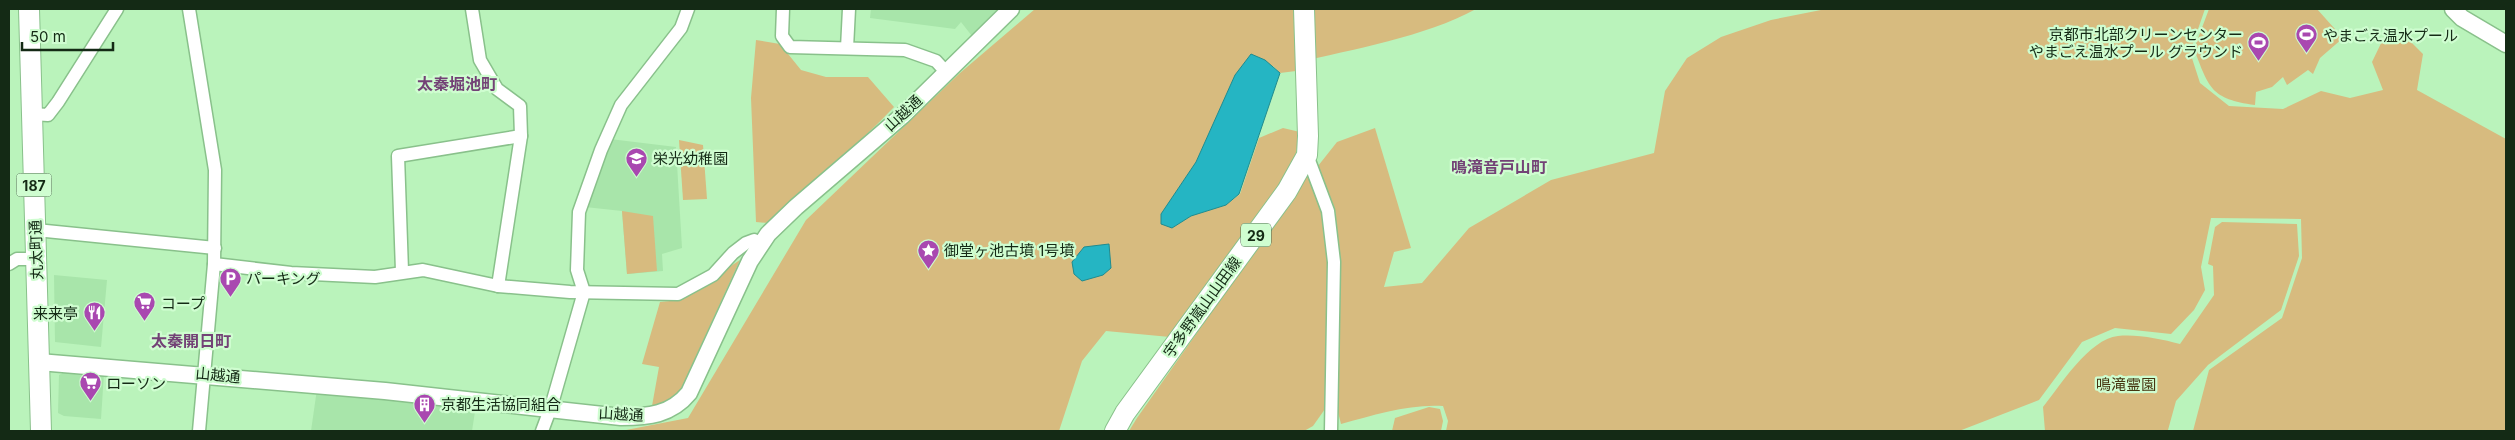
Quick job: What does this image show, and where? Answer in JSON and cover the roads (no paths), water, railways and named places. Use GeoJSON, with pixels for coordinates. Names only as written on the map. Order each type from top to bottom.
{"type":"FeatureCollection","features":[{"type":"Feature","properties":{"kind":"main road","name":"丸太町通"},"geometry":{"type":"LineString","coordinates":[[29,9],[40,431]]}},
{"type":"Feature","properties":{"kind":"main road","name":"宇多野嵐山山田線"},"geometry":{"type":"LineString","coordinates":[[1116,431],[1125,413],[1287,191],[1307,155],[1304,9]]}},
{"type":"Feature","properties":{"kind":"street"},"geometry":{"type":"LineString","coordinates":[[32,114],[48,115],[117,9]]}},
{"type":"Feature","properties":{"kind":"street"},"geometry":{"type":"LineString","coordinates":[[189,9],[215,170],[215,248],[199,431]]}},
{"type":"Feature","properties":{"kind":"street"},"geometry":{"type":"LineString","coordinates":[[472,9],[480,60],[497,89],[520,106],[521,136],[498,286]]}},
{"type":"Feature","properties":{"kind":"street"},"geometry":{"type":"LineString","coordinates":[[542,431],[551,407],[584,292],[577,270],[579,212],[601,150],[621,105],[681,28],[688,9]]}},
{"type":"Feature","properties":{"kind":"street"},"geometry":{"type":"LineString","coordinates":[[783,9],[782,36],[790,47],[905,50],[936,61],[946,72]]}},
{"type":"Feature","properties":{"kind":"street"},"geometry":{"type":"LineString","coordinates":[[847,48],[849,9]]}},
{"type":"Feature","properties":{"kind":"street","name":"山越通"},"geometry":{"type":"LineString","coordinates":[[39,362],[204,374],[630,416],[657,414],[676,407],[689,393],[744,274],[761,245],[786,216],[902,116],[1011,9]]}},
{"type":"Feature","properties":{"kind":"street"},"geometry":{"type":"LineString","coordinates":[[2453,9],[2462,18],[2506,44]]}},
{"type":"Feature","properties":{"kind":"street"},"geometry":{"type":"LineString","coordinates":[[402,271],[398,156],[521,136]]}},
{"type":"Feature","properties":{"kind":"street"},"geometry":{"type":"LineString","coordinates":[[1307,155],[1328,212],[1334,262],[1331,431]]}},
{"type":"Feature","properties":{"kind":"street"},"geometry":{"type":"LineString","coordinates":[[36,230],[215,248]]}},
{"type":"Feature","properties":{"kind":"street"},"geometry":{"type":"LineString","coordinates":[[214,264],[291,272],[375,277],[402,271],[423,270],[498,286],[584,292],[678,294],[713,275],[733,252],[746,242],[754,240],[761,245]]}},
{"type":"Feature","properties":{"kind":"street"},"geometry":{"type":"LineString","coordinates":[[9,264],[16,260],[36,259]]}},
{"type":"Feature","properties":{"kind":"water"},"geometry":{"type":"Polygon","coordinates":[[[1251,54],[1265,60],[1280,73],[1239,194],[1226,205],[1191,216],[1172,228],[1161,224],[1161,214],[1196,162],[1235,75],[1251,54]]]}},
{"type":"Feature","properties":{"kind":"water"},"geometry":{"type":"Polygon","coordinates":[[[1109,244],[1111,268],[1103,275],[1082,281],[1074,274],[1072,262],[1084,247],[1109,244]]]}},
{"type":"Feature","properties":{"kind":"place","name":"やまごえ温水プール"},"geometry":{"type":"Point","coordinates":[2307,54]}},
{"type":"Feature","properties":{"kind":"place","name":"京都市北部クリーンセンター やまごえ温水プール グラウンド"},"geometry":{"type":"Point","coordinates":[2259,62]}},
{"type":"Feature","properties":{"kind":"place","name":"栄光幼稚園"},"geometry":{"type":"Point","coordinates":[637,177]}},
{"type":"Feature","properties":{"kind":"place","name":"御堂ヶ池古墳 1号墳"},"geometry":{"type":"Point","coordinates":[928,269]}},
{"type":"Feature","properties":{"kind":"place","name":"パーキング"},"geometry":{"type":"Point","coordinates":[230,297]}},
{"type":"Feature","properties":{"kind":"place","name":"コープ"},"geometry":{"type":"Point","coordinates":[145,322]}},
{"type":"Feature","properties":{"kind":"place","name":"来来亭"},"geometry":{"type":"Point","coordinates":[94,332]}},
{"type":"Feature","properties":{"kind":"place","name":"ローソン"},"geometry":{"type":"Point","coordinates":[90,402]}},
{"type":"Feature","properties":{"kind":"place","name":"京都生活協同組合"},"geometry":{"type":"Point","coordinates":[425,423]}},
{"type":"Feature","properties":{"kind":"district","name":"太秦堀池町"},"geometry":{"type":"Point","coordinates":[457,84]}},
{"type":"Feature","properties":{"kind":"district","name":"鳴滝音戸山町"},"geometry":{"type":"Point","coordinates":[1499,167]}},
{"type":"Feature","properties":{"kind":"district","name":"太秦開日町"},"geometry":{"type":"Point","coordinates":[191,341]}},
{"type":"Feature","properties":{"kind":"park label","name":"鳴滝霊園"},"geometry":{"type":"Point","coordinates":[2126,384]}}]}
